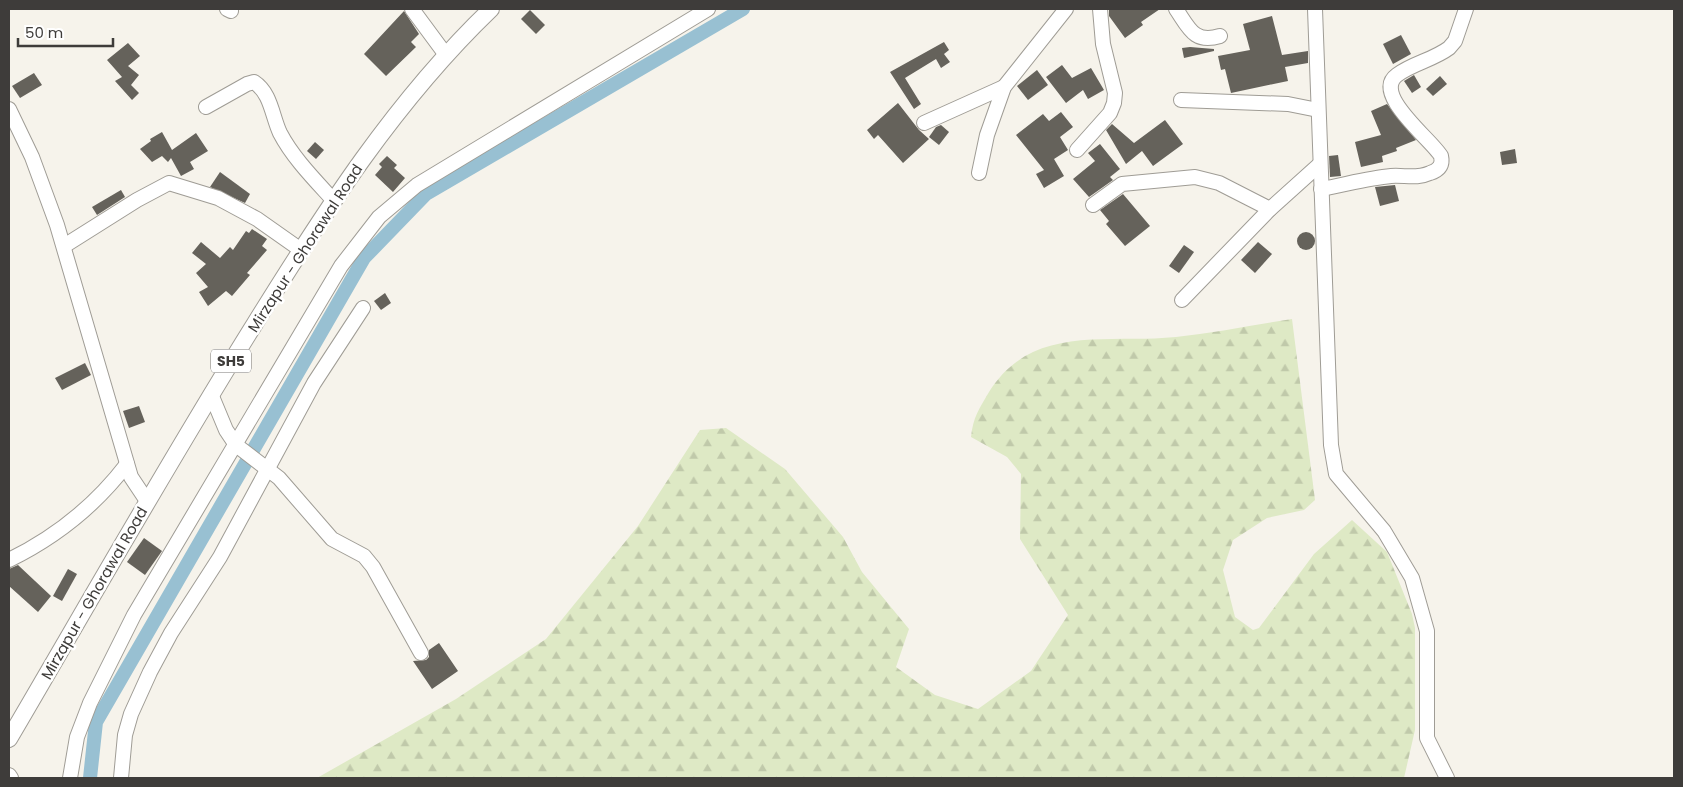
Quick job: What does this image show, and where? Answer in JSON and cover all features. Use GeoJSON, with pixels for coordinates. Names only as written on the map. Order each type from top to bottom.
{"type":"FeatureCollection","features":[{"type":"Feature","properties":{"kind":"main road","name":"Mirzapur - Ghorawal Road"},"geometry":{"type":"LineString","coordinates":[[9,739],[147,501],[300,250],[416,88],[491,9]]}},
{"type":"Feature","properties":{"kind":"street"},"geometry":{"type":"LineString","coordinates":[[412,9],[446,55]]}},
{"type":"Feature","properties":{"kind":"street"},"geometry":{"type":"LineString","coordinates":[[70,778],[77,737],[90,703],[134,615],[238,447],[342,266],[379,217],[416,185],[708,9]]}},
{"type":"Feature","properties":{"kind":"street"},"geometry":{"type":"LineString","coordinates":[[979,173],[987,135],[1004,87],[1066,9]]}},
{"type":"Feature","properties":{"kind":"street"},"geometry":{"type":"LineString","coordinates":[[1077,150],[1110,113],[1114,103],[1115,93],[1103,44],[1100,9]]}},
{"type":"Feature","properties":{"kind":"street"},"geometry":{"type":"LineString","coordinates":[[1176,9],[1189,29],[1196,35],[1208,40],[1220,36]]}},
{"type":"Feature","properties":{"kind":"street"},"geometry":{"type":"LineString","coordinates":[[1315,9],[1331,445],[1336,474],[1384,531],[1412,578],[1427,631],[1427,738],[1447,778]]}},
{"type":"Feature","properties":{"kind":"street"},"geometry":{"type":"LineString","coordinates":[[1321,189],[1392,176],[1414,178],[1440,168],[1441,156],[1408,120],[1390,90],[1391,83],[1397,75],[1449,48],[1455,41],[1466,9]]}},
{"type":"Feature","properties":{"kind":"street"},"geometry":{"type":"LineString","coordinates":[[206,107],[247,84],[254,82],[260,86],[265,93],[282,136],[334,201]]}},
{"type":"Feature","properties":{"kind":"street"},"geometry":{"type":"LineString","coordinates":[[924,123],[1004,87]]}},
{"type":"Feature","properties":{"kind":"street"},"geometry":{"type":"LineString","coordinates":[[1181,100],[1288,104],[1318,110]]}},
{"type":"Feature","properties":{"kind":"street"},"geometry":{"type":"LineString","coordinates":[[9,109],[32,157],[64,246],[127,464],[135,486],[147,501]]}},
{"type":"Feature","properties":{"kind":"street"},"geometry":{"type":"LineString","coordinates":[[1182,300],[1270,209],[1320,164]]}},
{"type":"Feature","properties":{"kind":"street"},"geometry":{"type":"LineString","coordinates":[[1093,205],[1122,184],[1195,177],[1219,183],[1270,209]]}},
{"type":"Feature","properties":{"kind":"street"},"geometry":{"type":"LineString","coordinates":[[64,246],[137,200],[169,183],[218,198],[257,219],[300,250]]}},
{"type":"Feature","properties":{"kind":"street"},"geometry":{"type":"LineString","coordinates":[[121,778],[125,736],[139,693],[171,633],[220,557],[264,465],[362,308]]}},
{"type":"Feature","properties":{"kind":"street"},"geometry":{"type":"LineString","coordinates":[[211,394],[226,430],[238,447],[264,465],[296,497],[332,539],[364,556],[373,566],[421,653]]}},
{"type":"Feature","properties":{"kind":"street"},"geometry":{"type":"LineString","coordinates":[[9,560],[78,517],[99,498],[127,464]]}},
{"type":"Feature","properties":{"kind":"green space"},"geometry":{"type":"Polygon","coordinates":[[[1292,319],[1315,500],[1304,510],[1267,518],[1233,540],[1223,570],[1235,617],[1253,630],[1259,628],[1314,554],[1352,520],[1387,552],[1412,614],[1415,628],[1415,730],[1404,778],[317,778],[456,699],[546,639],[638,526],[700,430],[726,428],[785,469],[843,537],[862,572],[909,629],[896,667],[935,695],[978,709],[1031,671],[1068,615],[1020,539],[1021,474],[1007,457],[971,437],[973,424],[979,408],[989,392],[1007,370],[1027,355],[1049,346],[1073,341],[1098,339],[1176,337],[1292,319]]]}},
{"type":"Feature","properties":{"kind":"building"},"geometry":{"type":"Polygon","coordinates":[[[1109,9],[1160,9],[1141,22],[1143,25],[1125,38],[1109,16],[1109,9]]]}},
{"type":"Feature","properties":{"kind":"building"},"geometry":{"type":"Polygon","coordinates":[[[530,10],[545,25],[536,34],[521,19],[530,10]]]}},
{"type":"Feature","properties":{"kind":"building"},"geometry":{"type":"Polygon","coordinates":[[[404,11],[419,34],[411,42],[416,47],[386,76],[364,54],[404,11]]]}},
{"type":"Feature","properties":{"kind":"building"},"geometry":{"type":"Polygon","coordinates":[[[1272,16],[1282,55],[1308,51],[1308,63],[1285,67],[1288,81],[1231,93],[1225,69],[1221,70],[1218,56],[1250,50],[1243,24],[1272,16]]]}},
{"type":"Feature","properties":{"kind":"building"},"geometry":{"type":"Polygon","coordinates":[[[1401,35],[1411,54],[1393,64],[1383,44],[1401,35]]]}},
{"type":"Feature","properties":{"kind":"building"},"geometry":{"type":"Polygon","coordinates":[[[944,42],[949,50],[944,54],[950,62],[941,68],[936,59],[905,78],[921,104],[914,109],[890,72],[944,42]]]}},
{"type":"Feature","properties":{"kind":"building"},"geometry":{"type":"Polygon","coordinates":[[[128,43],[140,56],[128,66],[139,75],[131,85],[139,93],[132,100],[115,81],[122,77],[107,60],[128,43]]]}},
{"type":"Feature","properties":{"kind":"building"},"geometry":{"type":"Polygon","coordinates":[[[1182,48],[1214,49],[1214,51],[1184,58],[1182,48]]]}},
{"type":"Feature","properties":{"kind":"building"},"geometry":{"type":"Polygon","coordinates":[[[1062,65],[1072,78],[1091,68],[1104,90],[1088,99],[1083,90],[1066,103],[1046,77],[1062,65]]]}},
{"type":"Feature","properties":{"kind":"building"},"geometry":{"type":"Polygon","coordinates":[[[1037,70],[1048,85],[1028,100],[1017,86],[1037,70]]]}},
{"type":"Feature","properties":{"kind":"building"},"geometry":{"type":"Polygon","coordinates":[[[34,73],[42,85],[20,98],[12,86],[34,73]]]}},
{"type":"Feature","properties":{"kind":"building"},"geometry":{"type":"Polygon","coordinates":[[[1414,75],[1421,87],[1412,93],[1404,81],[1414,75]]]}},
{"type":"Feature","properties":{"kind":"building"},"geometry":{"type":"Polygon","coordinates":[[[1440,76],[1447,84],[1433,96],[1426,89],[1440,76]]]}},
{"type":"Feature","properties":{"kind":"building"},"geometry":{"type":"Polygon","coordinates":[[[898,103],[919,130],[929,139],[903,163],[878,135],[874,139],[867,130],[898,103]]]}},
{"type":"Feature","properties":{"kind":"building"},"geometry":{"type":"Polygon","coordinates":[[[1387,104],[1416,140],[1396,148],[1397,151],[1382,156],[1383,162],[1361,167],[1355,142],[1381,135],[1371,111],[1387,104]]]}},
{"type":"Feature","properties":{"kind":"building"},"geometry":{"type":"Polygon","coordinates":[[[1061,112],[1073,127],[1060,137],[1068,150],[1054,159],[1064,176],[1044,188],[1036,174],[1044,170],[1016,135],[1043,114],[1049,121],[1061,112]]]}},
{"type":"Feature","properties":{"kind":"building"},"geometry":{"type":"Polygon","coordinates":[[[1165,120],[1183,144],[1153,166],[1142,151],[1126,164],[1106,130],[1112,124],[1134,143],[1165,120]]]}},
{"type":"Feature","properties":{"kind":"building"},"geometry":{"type":"Polygon","coordinates":[[[941,125],[949,132],[939,145],[929,137],[936,127],[941,125]]]}},
{"type":"Feature","properties":{"kind":"building"},"geometry":{"type":"Polygon","coordinates":[[[162,132],[172,150],[196,133],[208,151],[190,162],[194,169],[181,176],[171,158],[168,162],[162,156],[152,162],[140,149],[151,141],[150,139],[162,132]]]}},
{"type":"Feature","properties":{"kind":"building"},"geometry":{"type":"Polygon","coordinates":[[[315,142],[324,150],[316,159],[307,151],[315,142]]]}},
{"type":"Feature","properties":{"kind":"building"},"geometry":{"type":"Polygon","coordinates":[[[1100,144],[1120,169],[1110,177],[1113,180],[1089,197],[1073,179],[1095,161],[1088,153],[1100,144]]]}},
{"type":"Feature","properties":{"kind":"building"},"geometry":{"type":"Polygon","coordinates":[[[1515,149],[1517,163],[1502,165],[1500,152],[1515,149]]]}},
{"type":"Feature","properties":{"kind":"building"},"geometry":{"type":"Polygon","coordinates":[[[1338,155],[1341,176],[1330,177],[1329,156],[1338,155]]]}},
{"type":"Feature","properties":{"kind":"building"},"geometry":{"type":"Polygon","coordinates":[[[387,156],[397,165],[394,168],[405,178],[393,192],[375,175],[382,167],[379,164],[387,156]]]}},
{"type":"Feature","properties":{"kind":"building"},"geometry":{"type":"Polygon","coordinates":[[[220,172],[250,194],[245,203],[210,187],[220,172]]]}},
{"type":"Feature","properties":{"kind":"building"},"geometry":{"type":"Polygon","coordinates":[[[1395,185],[1399,201],[1380,206],[1375,187],[1395,185]]]}},
{"type":"Feature","properties":{"kind":"building"},"geometry":{"type":"Polygon","coordinates":[[[121,190],[125,197],[97,215],[92,207],[121,190]]]}},
{"type":"Feature","properties":{"kind":"building"},"geometry":{"type":"Polygon","coordinates":[[[1123,194],[1150,226],[1125,246],[1106,224],[1109,221],[1100,210],[1123,194]]]}},
{"type":"Feature","properties":{"kind":"building"},"geometry":{"type":"Polygon","coordinates":[[[252,229],[267,239],[262,246],[267,250],[247,273],[250,275],[232,296],[226,291],[208,306],[199,292],[208,287],[196,273],[206,264],[192,253],[201,242],[220,258],[230,247],[233,250],[246,231],[249,233],[252,229]]]}},
{"type":"Feature","properties":{"kind":"building"},"geometry":{"type":"Polygon","coordinates":[[[1306,232],[1312,235],[1315,241],[1312,247],[1306,250],[1300,247],[1297,241],[1300,235],[1306,232]]]}},
{"type":"Feature","properties":{"kind":"building"},"geometry":{"type":"Polygon","coordinates":[[[1258,242],[1272,254],[1255,273],[1241,260],[1258,242]]]}},
{"type":"Feature","properties":{"kind":"building"},"geometry":{"type":"Polygon","coordinates":[[[1184,245],[1194,252],[1179,273],[1169,266],[1184,245]]]}},
{"type":"Feature","properties":{"kind":"building"},"geometry":{"type":"Polygon","coordinates":[[[385,293],[391,303],[381,310],[374,301],[385,293]]]}},
{"type":"Feature","properties":{"kind":"building"},"geometry":{"type":"Polygon","coordinates":[[[85,363],[91,375],[62,390],[55,378],[85,363]]]}},
{"type":"Feature","properties":{"kind":"building"},"geometry":{"type":"Polygon","coordinates":[[[139,406],[145,422],[129,428],[123,411],[139,406]]]}},
{"type":"Feature","properties":{"kind":"building"},"geometry":{"type":"Polygon","coordinates":[[[144,538],[162,551],[145,575],[127,562],[144,538]]]}},
{"type":"Feature","properties":{"kind":"building"},"geometry":{"type":"Polygon","coordinates":[[[18,565],[51,596],[38,612],[9,586],[9,569],[18,565]]]}},
{"type":"Feature","properties":{"kind":"building"},"geometry":{"type":"Polygon","coordinates":[[[68,569],[77,574],[62,601],[53,596],[68,569]]]}},
{"type":"Feature","properties":{"kind":"building"},"geometry":{"type":"Polygon","coordinates":[[[439,643],[458,671],[432,689],[413,661],[426,660],[429,657],[429,650],[439,643]]]}},
{"type":"Feature","properties":{"kind":"waterway"},"geometry":{"type":"LineString","coordinates":[[90,778],[96,722],[364,258],[426,194],[743,9]]}}]}
